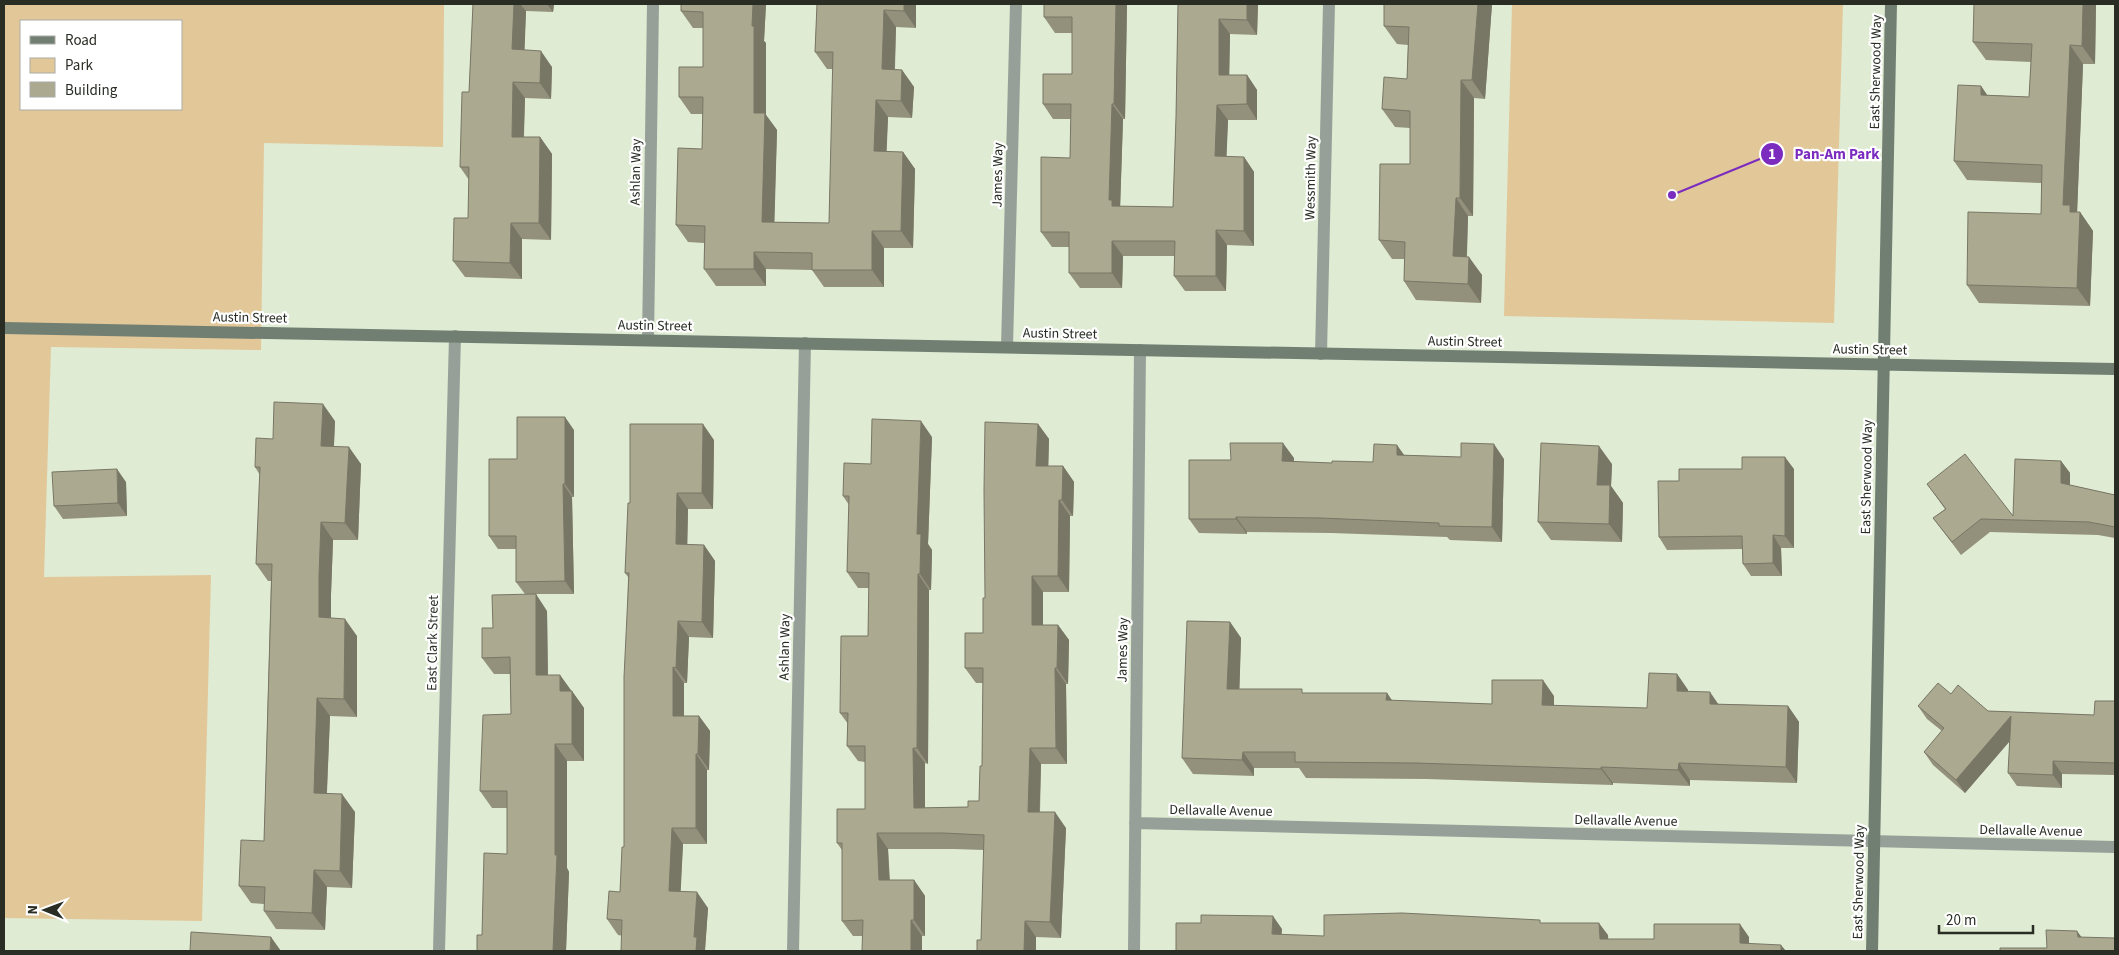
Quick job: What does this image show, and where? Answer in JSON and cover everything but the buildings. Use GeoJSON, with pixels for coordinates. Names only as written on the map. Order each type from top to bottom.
{"type":"FeatureCollection","features":[{"type":"Feature","properties":{"kind":"street","name":"Ashlan Way"},"geometry":{"type":"LineString","coordinates":[[648,340],[653,4]]}},
{"type":"Feature","properties":{"kind":"street","name":"James Way"},"geometry":{"type":"LineString","coordinates":[[1007,347],[1016,4]]}},
{"type":"Feature","properties":{"kind":"street","name":"Wessmith Way"},"geometry":{"type":"LineString","coordinates":[[1321,354],[1329,4]]}},
{"type":"Feature","properties":{"kind":"street","name":"East Sherwood Way"},"geometry":{"type":"LineString","coordinates":[[1872,951],[1891,4]]}},
{"type":"Feature","properties":{"kind":"street","name":"Austin Street"},"geometry":{"type":"LineString","coordinates":[[4,328],[2115,369]]}},
{"type":"Feature","properties":{"kind":"street","name":"East Clark Street"},"geometry":{"type":"LineString","coordinates":[[440,951],[455,336]]}},
{"type":"Feature","properties":{"kind":"street","name":"Ashlan Way"},"geometry":{"type":"LineString","coordinates":[[793,951],[805,343]]}},
{"type":"Feature","properties":{"kind":"street","name":"James Way"},"geometry":{"type":"LineString","coordinates":[[1134,951],[1140,350]]}},
{"type":"Feature","properties":{"kind":"street","name":"Dellavalle Avenue"},"geometry":{"type":"LineString","coordinates":[[1135,823],[2115,847]]}},
{"type":"Feature","properties":{"kind":"green space"},"geometry":{"type":"Polygon","coordinates":[[[4,4],[444,4],[443,147],[264,143],[261,350],[51,347],[44,577],[211,575],[202,921],[4,918],[4,4]]]}},
{"type":"Feature","properties":{"kind":"green space"},"geometry":{"type":"Polygon","coordinates":[[[1512,4],[1843,4],[1834,323],[1504,316],[1512,4]]]}},
{"type":"Feature","properties":{"kind":"place","name":"Pan-Am Park"},"geometry":{"type":"Point","coordinates":[1672,195]}}]}
